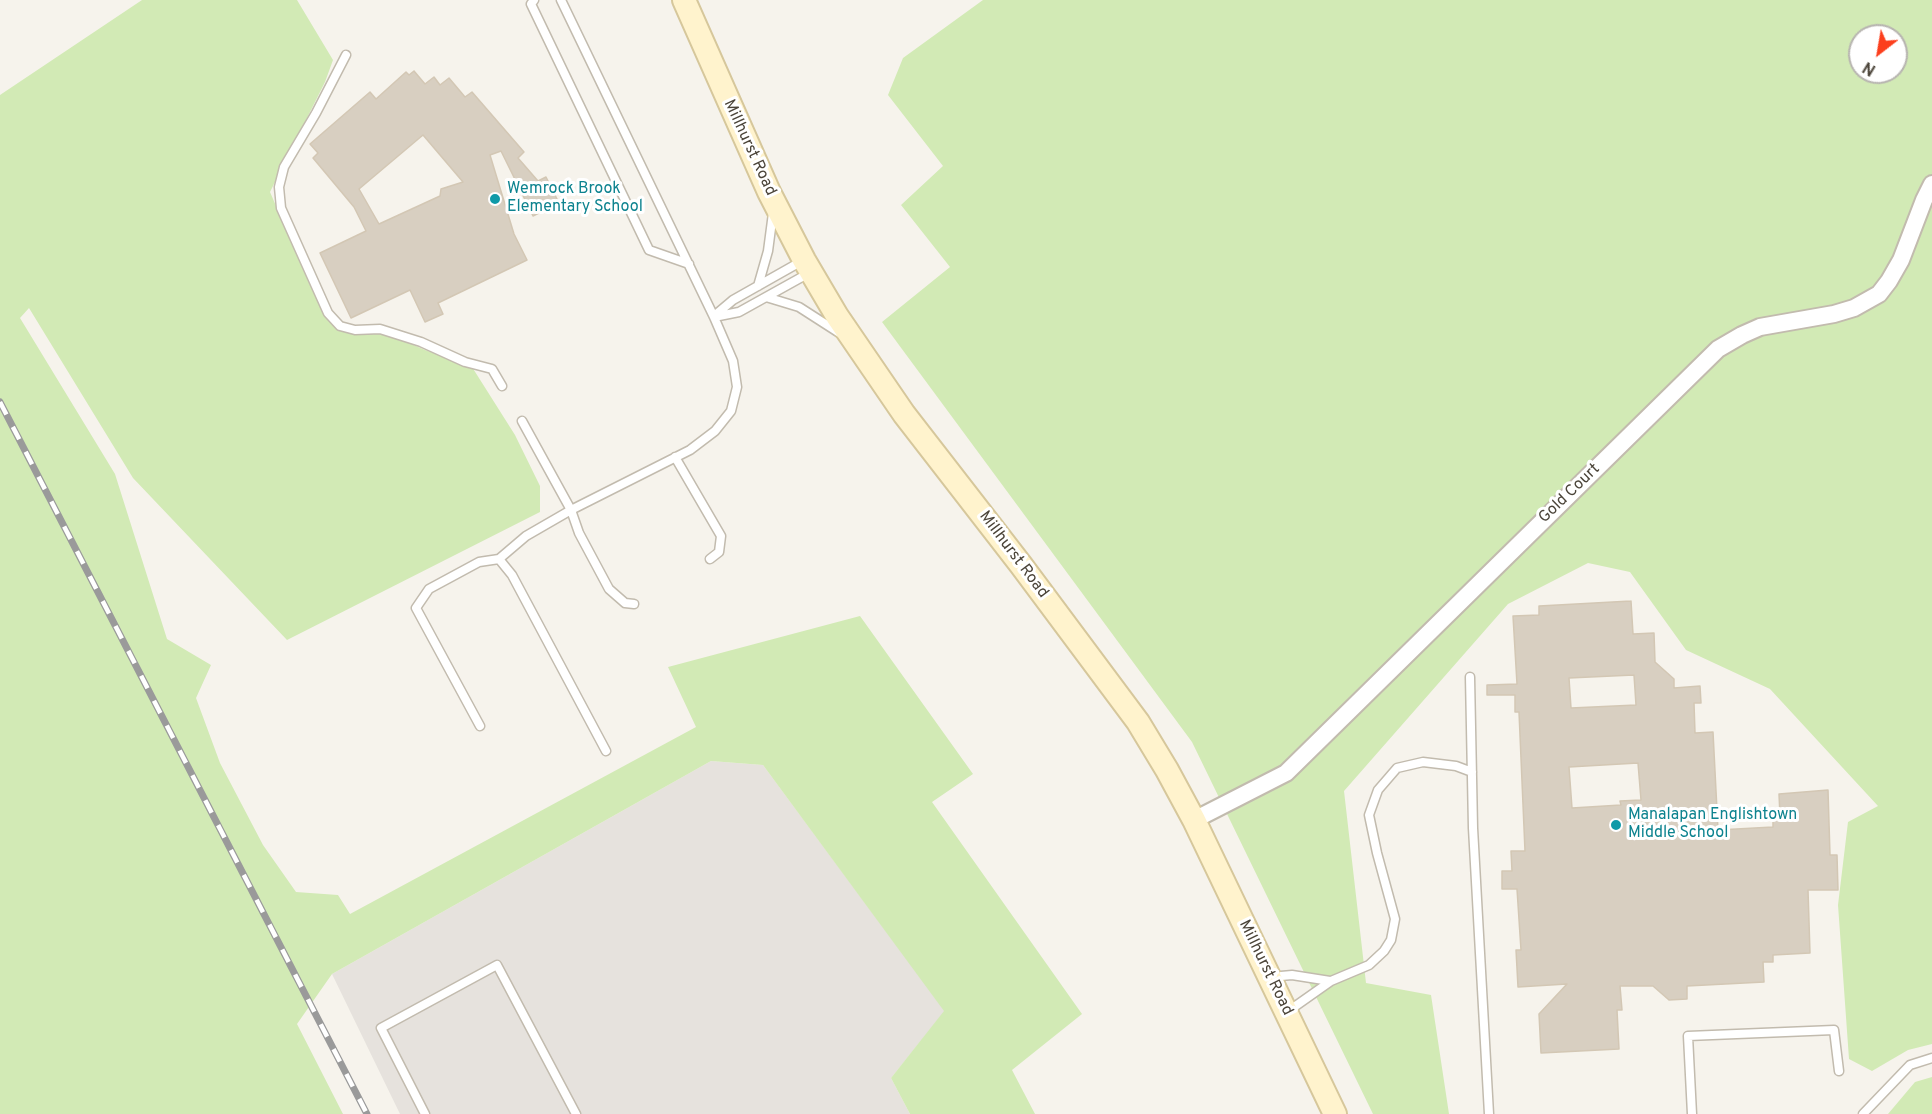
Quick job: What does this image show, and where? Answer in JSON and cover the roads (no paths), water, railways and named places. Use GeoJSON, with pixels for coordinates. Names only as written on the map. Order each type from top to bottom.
{"type":"FeatureCollection","features":[{"type":"Feature","properties":{"kind":"street","name":"Millhurst Road"},"geometry":{"type":"LineString","coordinates":[[684,0],[775,204],[807,266],[852,341],[904,414],[1021,565],[1138,722],[1167,770],[1194,820],[1335,1114]]}},
{"type":"Feature","properties":{"kind":"street","name":"Gold Court"},"geometry":{"type":"LineString","coordinates":[[1194,820],[1286,773],[1718,349],[1760,327],[1834,314],[1854,308],[1879,294],[1901,260],[1932,184]]}},
{"type":"Feature","properties":{"kind":"lane"},"geometry":{"type":"LineString","coordinates":[[534,0],[531,4],[649,250],[689,264]]}},
{"type":"Feature","properties":{"kind":"lane"},"geometry":{"type":"LineString","coordinates":[[480,726],[416,608],[429,589],[479,562],[499,558],[526,536],[571,510],[690,450],[715,431],[731,411],[737,387],[733,361],[714,316],[561,0]]}},
{"type":"Feature","properties":{"kind":"lane"},"geometry":{"type":"LineString","coordinates":[[346,55],[316,113],[284,167],[279,187],[281,208],[328,313],[340,326],[355,330],[380,329],[421,342],[465,362],[492,369],[502,386]]}},
{"type":"Feature","properties":{"kind":"lane"},"geometry":{"type":"LineString","coordinates":[[758,286],[768,251],[775,204]]}},
{"type":"Feature","properties":{"kind":"lane"},"geometry":{"type":"LineString","coordinates":[[714,316],[733,300],[758,286],[807,266]]}},
{"type":"Feature","properties":{"kind":"lane"},"geometry":{"type":"LineString","coordinates":[[714,316],[739,312],[766,297],[807,266]]}},
{"type":"Feature","properties":{"kind":"lane"},"geometry":{"type":"LineString","coordinates":[[766,297],[799,307],[852,341]]}},
{"type":"Feature","properties":{"kind":"lane"},"geometry":{"type":"LineString","coordinates":[[522,422],[571,510],[579,533],[609,590],[625,603],[634,604]]}},
{"type":"Feature","properties":{"kind":"lane"},"geometry":{"type":"LineString","coordinates":[[675,457],[721,536],[719,552],[710,559]]}},
{"type":"Feature","properties":{"kind":"lane"},"geometry":{"type":"LineString","coordinates":[[499,558],[512,575],[606,751]]}},
{"type":"Feature","properties":{"kind":"lane"},"geometry":{"type":"LineString","coordinates":[[1470,677],[1473,828],[1489,1114]]}},
{"type":"Feature","properties":{"kind":"lane"},"geometry":{"type":"LineString","coordinates":[[1287,1012],[1331,981],[1370,965],[1391,940],[1395,919],[1369,815],[1378,790],[1397,768],[1423,762],[1456,766],[1472,772]]}},
{"type":"Feature","properties":{"kind":"lane"},"geometry":{"type":"LineString","coordinates":[[425,1114],[381,1028],[497,965],[576,1114]]}},
{"type":"Feature","properties":{"kind":"lane"},"geometry":{"type":"LineString","coordinates":[[1272,981],[1281,976],[1292,975],[1331,981]]}},
{"type":"Feature","properties":{"kind":"lane"},"geometry":{"type":"LineString","coordinates":[[1692,1114],[1688,1036],[1834,1029],[1839,1071]]}},
{"type":"Feature","properties":{"kind":"lane"},"geometry":{"type":"LineString","coordinates":[[1863,1114],[1910,1065],[1932,1058]]}},
{"type":"Feature","properties":{"kind":"railway"},"geometry":{"type":"LineString","coordinates":[[0,402],[367,1114]]}},
{"type":"Feature","properties":{"kind":"place","name":"Wemrock Brook Elementary School"},"geometry":{"type":"Point","coordinates":[495,199]}},
{"type":"Feature","properties":{"kind":"place","name":"Manalapan Englishtown Middle School"},"geometry":{"type":"Point","coordinates":[1616,825]}}]}
